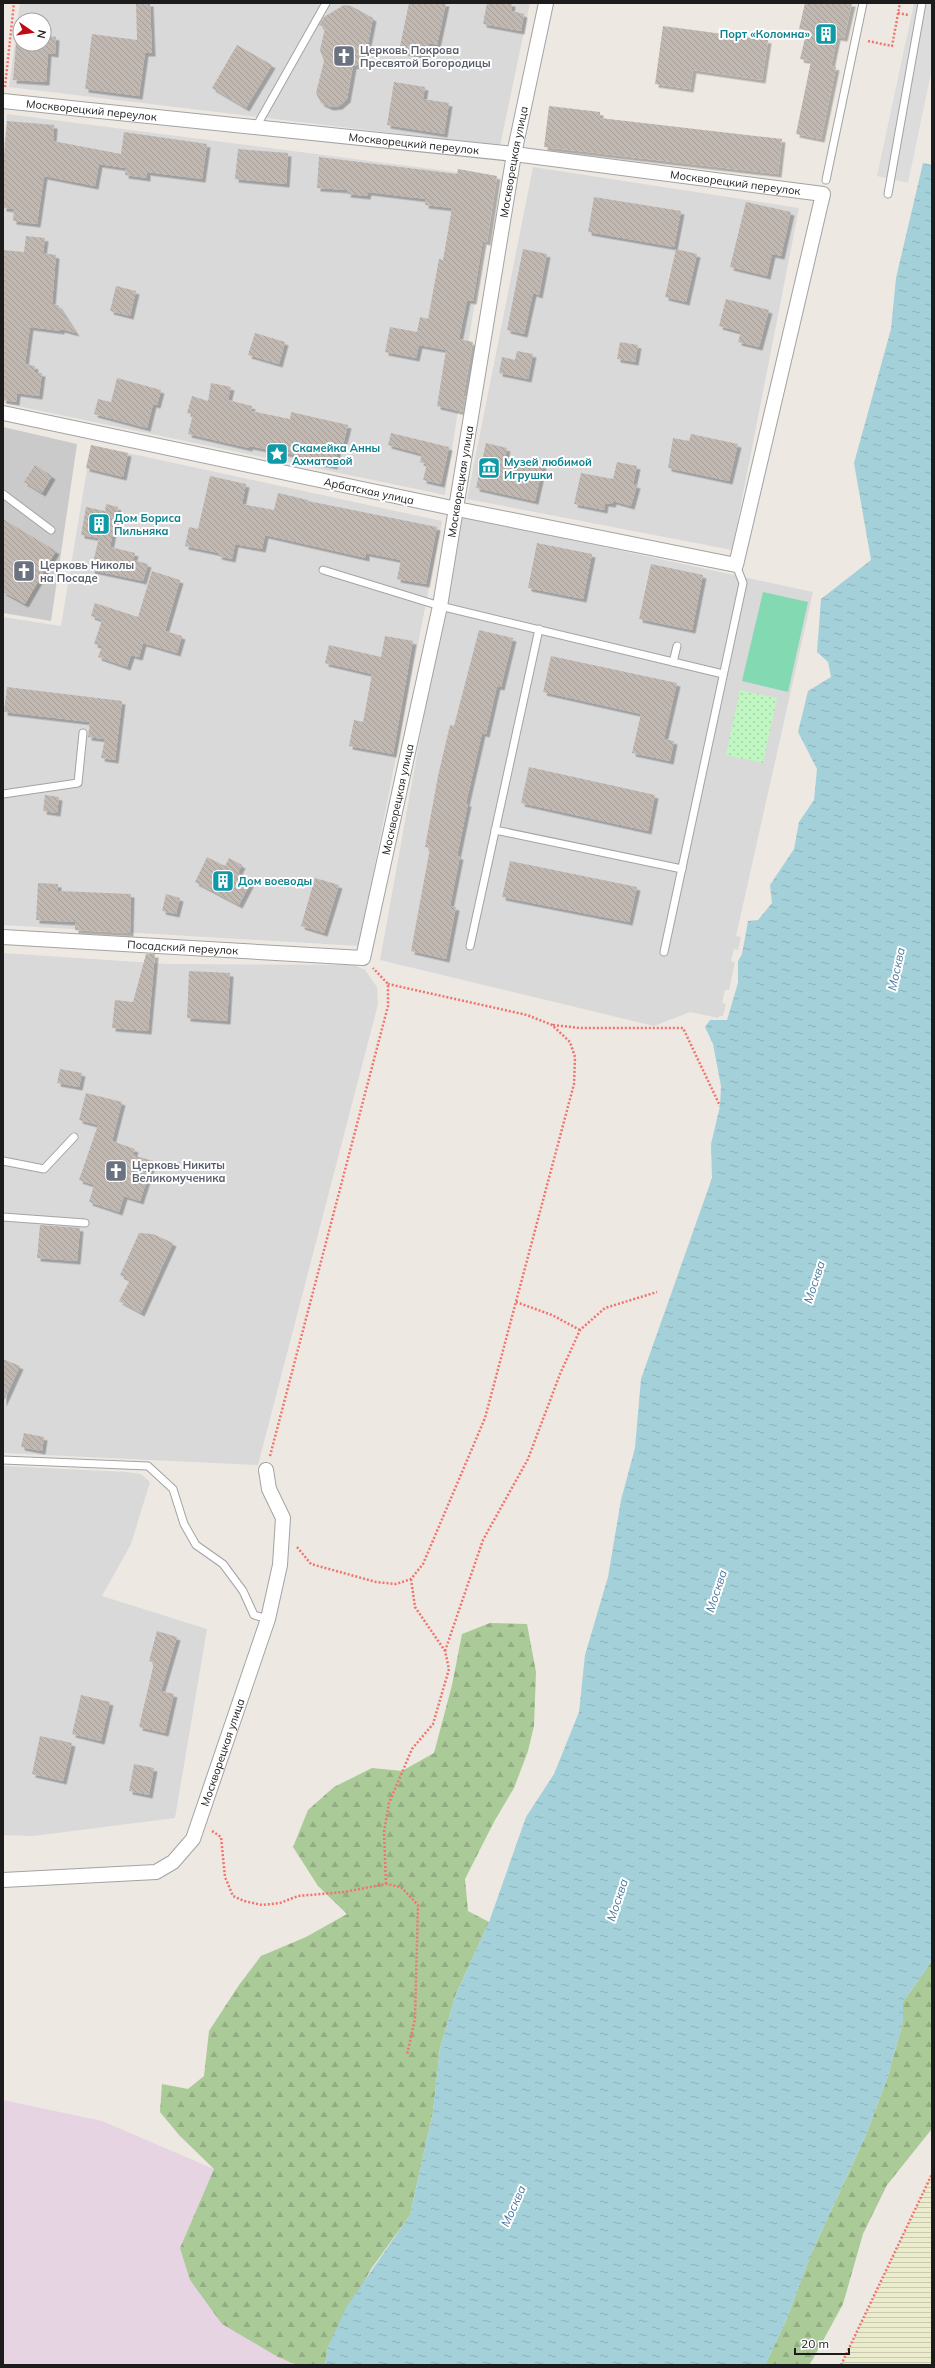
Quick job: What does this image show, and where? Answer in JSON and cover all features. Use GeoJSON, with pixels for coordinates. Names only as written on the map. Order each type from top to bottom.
{"type":"FeatureCollection","features":[{"type":"Feature","properties":{"kind":"street","name":"Москворецкая улица"},"geometry":{"type":"LineString","coordinates":[[363,958],[440,606],[514,154],[546,3]]}},
{"type":"Feature","properties":{"kind":"street","name":"Москворецкий переулок"},"geometry":{"type":"LineString","coordinates":[[3,101],[514,154],[823,194],[736,566]]}},
{"type":"Feature","properties":{"kind":"street","name":"Арбатская улица"},"geometry":{"type":"LineString","coordinates":[[3,413],[457,509],[736,566]]}},
{"type":"Feature","properties":{"kind":"street","name":"Посадский переулок"},"geometry":{"type":"LineString","coordinates":[[3,937],[363,958]]}},
{"type":"Feature","properties":{"kind":"street","name":"Москворецкая улица"},"geometry":{"type":"LineString","coordinates":[[3,1880],[156,1872],[173,1862],[193,1839],[268,1619],[280,1565],[283,1518],[269,1488],[266,1470]]}},
{"type":"Feature","properties":{"kind":"lane"},"geometry":{"type":"LineString","coordinates":[[256,127],[326,3]]}},
{"type":"Feature","properties":{"kind":"lane"},"geometry":{"type":"LineString","coordinates":[[826,180],[863,3]]}},
{"type":"Feature","properties":{"kind":"lane"},"geometry":{"type":"LineString","coordinates":[[888,194],[922,3]]}},
{"type":"Feature","properties":{"kind":"lane"},"geometry":{"type":"LineString","coordinates":[[3,494],[51,530]]}},
{"type":"Feature","properties":{"kind":"lane"},"geometry":{"type":"LineString","coordinates":[[664,952],[743,583],[736,566]]}},
{"type":"Feature","properties":{"kind":"lane"},"geometry":{"type":"LineString","coordinates":[[323,570],[440,606],[723,674]]}},
{"type":"Feature","properties":{"kind":"lane"},"geometry":{"type":"LineString","coordinates":[[470,946],[539,630]]}},
{"type":"Feature","properties":{"kind":"lane"},"geometry":{"type":"LineString","coordinates":[[673,662],[677,646]]}},
{"type":"Feature","properties":{"kind":"lane"},"geometry":{"type":"LineString","coordinates":[[3,794],[78,783],[83,733]]}},
{"type":"Feature","properties":{"kind":"lane"},"geometry":{"type":"LineString","coordinates":[[495,830],[682,869]]}},
{"type":"Feature","properties":{"kind":"lane"},"geometry":{"type":"LineString","coordinates":[[3,1161],[44,1169],[74,1137]]}},
{"type":"Feature","properties":{"kind":"lane"},"geometry":{"type":"LineString","coordinates":[[3,1218],[85,1223]]}},
{"type":"Feature","properties":{"kind":"lane"},"geometry":{"type":"LineString","coordinates":[[3,1460],[148,1466],[173,1489],[184,1524],[196,1545],[223,1564],[242,1591],[254,1615],[268,1619]]}},
{"type":"Feature","properties":{"kind":"path"},"geometry":{"type":"LineString","coordinates":[[3,101],[14,3]]}},
{"type":"Feature","properties":{"kind":"path"},"geometry":{"type":"LineString","coordinates":[[872,42],[892,46],[900,3]]}},
{"type":"Feature","properties":{"kind":"path"},"geometry":{"type":"LineString","coordinates":[[898,13],[910,15]]}},
{"type":"Feature","properties":{"kind":"path"},"geometry":{"type":"LineString","coordinates":[[363,958],[388,984],[527,1015],[552,1025],[580,1028],[682,1028],[720,1106]]}},
{"type":"Feature","properties":{"kind":"path"},"geometry":{"type":"LineString","coordinates":[[266,1470],[388,1006],[388,984]]}},
{"type":"Feature","properties":{"kind":"path"},"geometry":{"type":"LineString","coordinates":[[283,1531],[311,1564],[376,1582],[396,1584],[411,1579],[423,1564],[485,1418],[574,1084],[575,1057],[570,1042],[552,1025]]}},
{"type":"Feature","properties":{"kind":"path"},"geometry":{"type":"LineString","coordinates":[[445,1651],[483,1540],[528,1459],[560,1374],[580,1330],[605,1308],[657,1292]]}},
{"type":"Feature","properties":{"kind":"path"},"geometry":{"type":"LineString","coordinates":[[516,1302],[552,1315],[580,1330]]}},
{"type":"Feature","properties":{"kind":"path"},"geometry":{"type":"LineString","coordinates":[[386,1884],[384,1832],[389,1802],[412,1749],[433,1724],[449,1669],[445,1651],[415,1607],[411,1579]]}},
{"type":"Feature","properties":{"kind":"path"},"geometry":{"type":"LineString","coordinates":[[193,1839],[208,1828],[222,1837],[225,1877],[233,1896],[244,1902],[262,1905],[280,1903],[298,1896],[344,1892],[386,1884],[401,1887],[418,1905],[415,2019],[407,2055]]}},
{"type":"Feature","properties":{"kind":"path"},"geometry":{"type":"LineString","coordinates":[[841,2365],[932,2174]]}},
{"type":"Feature","properties":{"kind":"shaded area"},"geometry":{"type":"Polygon","coordinates":[[[20,3],[530,3],[500,146],[9,87],[14,52],[52,52],[52,12],[19,12],[20,3]]]}},
{"type":"Feature","properties":{"kind":"shaded area"},"geometry":{"type":"Polygon","coordinates":[[[914,3],[932,3],[932,68],[908,183],[877,176],[914,3]]]}},
{"type":"Feature","properties":{"kind":"shaded area"},"geometry":{"type":"Polygon","coordinates":[[[7,114],[494,177],[445,495],[3,403],[3,153],[7,114]]]}},
{"type":"Feature","properties":{"kind":"shaded area"},"geometry":{"type":"Polygon","coordinates":[[[533,167],[799,208],[732,550],[467,499],[533,167]]]}},
{"type":"Feature","properties":{"kind":"shaded area"},"geometry":{"type":"Polygon","coordinates":[[[3,427],[77,444],[51,621],[3,613],[3,427]]]}},
{"type":"Feature","properties":{"kind":"shaded area"},"geometry":{"type":"Polygon","coordinates":[[[91,445],[442,521],[359,946],[3,925],[3,617],[61,626],[91,445]]]}},
{"type":"Feature","properties":{"kind":"shaded area"},"geometry":{"type":"Polygon","coordinates":[[[460,516],[813,592],[736,936],[741,937],[738,950],[734,949],[731,961],[735,962],[729,990],[725,990],[722,1003],[726,1004],[723,1016],[719,1016],[719,1018],[690,1012],[654,1026],[380,960],[460,516]]]}},
{"type":"Feature","properties":{"kind":"shaded area"},"geometry":{"type":"Polygon","coordinates":[[[3,953],[168,964],[354,965],[365,970],[377,987],[378,1004],[258,1465],[3,1453],[3,953]]]}},
{"type":"Feature","properties":{"kind":"shaded area"},"geometry":{"type":"Polygon","coordinates":[[[3,1466],[126,1472],[141,1474],[150,1482],[131,1544],[102,1596],[207,1629],[175,1818],[33,1836],[3,1835],[3,1466]]]}},
{"type":"Feature","properties":{"kind":"shaded area"},"geometry":{"type":"Polygon","coordinates":[[[3,2100],[102,2121],[214,2169],[180,2248],[278,2357],[297,2365],[3,2365],[3,2100]]]}},
{"type":"Feature","properties":{"kind":"green space"},"geometry":{"type":"Polygon","coordinates":[[[763,592],[808,602],[788,692],[742,681],[763,592]]]}},
{"type":"Feature","properties":{"kind":"green space"},"geometry":{"type":"Polygon","coordinates":[[[740,690],[777,698],[763,763],[726,755],[740,690]]]}},
{"type":"Feature","properties":{"kind":"green space"},"geometry":{"type":"Polygon","coordinates":[[[490,1623],[527,1624],[536,1672],[534,1726],[528,1751],[514,1788],[495,1820],[465,1879],[468,1911],[489,1922],[456,1994],[440,2048],[433,2112],[410,2215],[371,2269],[328,2347],[325,2365],[297,2365],[278,2357],[222,2324],[190,2280],[180,2248],[214,2169],[179,2135],[160,2112],[162,2084],[188,2089],[204,2076],[209,2031],[239,1985],[261,1956],[306,1937],[347,1914],[318,1886],[293,1847],[308,1810],[334,1787],[372,1768],[402,1771],[434,1753],[452,1685],[462,1634],[490,1623]]]}},
{"type":"Feature","properties":{"kind":"green space"},"geometry":{"type":"Polygon","coordinates":[[[932,1961],[931,2130],[887,2185],[863,2234],[843,2304],[809,2365],[765,2365],[786,2321],[811,2254],[866,2135],[887,2079],[903,2022],[903,2002],[932,1961]]]}},
{"type":"Feature","properties":{"kind":"green space"},"geometry":{"type":"Polygon","coordinates":[[[932,2174],[932,2365],[841,2365],[866,2314],[932,2174]]]}},
{"type":"Feature","properties":{"kind":"water","name":"Москва"},"geometry":{"type":"Polygon","coordinates":[[[923,163],[932,165],[932,1961],[903,2002],[903,2022],[887,2079],[866,2135],[811,2254],[786,2321],[765,2365],[325,2365],[328,2347],[347,2306],[410,2215],[433,2112],[440,2048],[456,1994],[489,1922],[526,1817],[554,1774],[579,1712],[585,1655],[608,1577],[621,1500],[635,1448],[641,1379],[712,1178],[711,1144],[720,1106],[721,1086],[713,1044],[705,1027],[710,1020],[727,1020],[738,983],[738,961],[742,954],[748,921],[758,920],[772,903],[770,885],[794,849],[799,822],[814,800],[817,769],[798,732],[808,691],[831,677],[828,662],[817,652],[821,599],[871,560],[854,463],[891,329],[896,278],[923,163]]]}},
{"type":"Feature","properties":{"kind":"building"},"geometry":{"type":"Polygon","coordinates":[[[136,3],[150,3],[152,53],[145,53],[139,96],[85,89],[92,34],[137,40],[136,3]]]}},
{"type":"Feature","properties":{"kind":"building"},"geometry":{"type":"Polygon","coordinates":[[[409,3],[446,3],[437,45],[429,43],[426,56],[399,51],[409,3]]]}},
{"type":"Feature","properties":{"kind":"building"},"geometry":{"type":"Polygon","coordinates":[[[487,3],[512,3],[511,11],[524,14],[521,31],[483,24],[487,3]]]}},
{"type":"Feature","properties":{"kind":"building"},"geometry":{"type":"Polygon","coordinates":[[[805,3],[852,3],[844,38],[837,37],[831,66],[836,67],[821,139],[796,134],[811,61],[800,59],[807,30],[799,29],[805,3]]]}},
{"type":"Feature","properties":{"kind":"building","name":"Церковь Покрова Пресвятой Богородицы"},"geometry":{"type":"Polygon","coordinates":[[[344,5],[351,6],[373,18],[364,63],[353,66],[347,99],[339,106],[330,107],[321,103],[316,93],[324,61],[320,50],[325,28],[319,25],[324,17],[344,5]]]}},
{"type":"Feature","properties":{"kind":"building"},"geometry":{"type":"Polygon","coordinates":[[[663,26],[768,40],[762,80],[693,70],[690,89],[655,84],[663,26]]]}},
{"type":"Feature","properties":{"kind":"building"},"geometry":{"type":"Polygon","coordinates":[[[52,36],[56,37],[55,54],[48,53],[46,82],[13,80],[15,52],[52,52],[52,36]]]}},
{"type":"Feature","properties":{"kind":"building"},"geometry":{"type":"Polygon","coordinates":[[[237,45],[272,65],[246,108],[212,88],[237,45]]]}},
{"type":"Feature","properties":{"kind":"building"},"geometry":{"type":"Polygon","coordinates":[[[394,82],[425,87],[423,99],[449,103],[444,134],[387,125],[394,82]]]}},
{"type":"Feature","properties":{"kind":"building"},"geometry":{"type":"Polygon","coordinates":[[[549,106],[600,112],[600,118],[782,139],[778,174],[544,147],[549,106]]]}},
{"type":"Feature","properties":{"kind":"building"},"geometry":{"type":"Polygon","coordinates":[[[7,121],[54,125],[53,141],[121,154],[124,132],[207,144],[202,179],[147,172],[147,178],[125,175],[126,168],[99,164],[95,186],[44,176],[37,224],[13,221],[14,209],[3,208],[3,165],[7,121]]]}},
{"type":"Feature","properties":{"kind":"building"},"geometry":{"type":"Polygon","coordinates":[[[238,149],[288,153],[286,184],[235,179],[238,149]]]}},
{"type":"Feature","properties":{"kind":"building"},"geometry":{"type":"Polygon","coordinates":[[[319,157],[457,174],[458,169],[497,176],[487,242],[483,241],[473,301],[467,300],[459,339],[473,342],[463,396],[466,397],[463,412],[437,406],[446,350],[419,345],[416,358],[385,352],[390,327],[417,332],[420,317],[428,319],[439,259],[443,260],[452,208],[425,205],[426,199],[368,192],[367,196],[347,194],[348,190],[317,188],[319,157]]]}},
{"type":"Feature","properties":{"kind":"building"},"geometry":{"type":"Polygon","coordinates":[[[594,197],[681,211],[674,247],[588,232],[594,197]]]}},
{"type":"Feature","properties":{"kind":"building"},"geometry":{"type":"Polygon","coordinates":[[[746,202],[791,212],[781,256],[772,254],[767,276],[730,267],[746,202]]]}},
{"type":"Feature","properties":{"kind":"building"},"geometry":{"type":"Polygon","coordinates":[[[26,236],[45,238],[43,253],[56,255],[52,304],[58,305],[76,333],[61,329],[61,331],[30,327],[25,364],[35,366],[34,372],[42,373],[39,396],[17,393],[16,402],[3,400],[3,250],[24,252],[26,236]]]}},
{"type":"Feature","properties":{"kind":"building"},"geometry":{"type":"Polygon","coordinates":[[[523,249],[547,254],[539,295],[533,293],[524,334],[507,330],[523,249]]]}},
{"type":"Feature","properties":{"kind":"building"},"geometry":{"type":"Polygon","coordinates":[[[676,249],[697,254],[686,302],[665,297],[676,249]]]}},
{"type":"Feature","properties":{"kind":"building"},"geometry":{"type":"Polygon","coordinates":[[[116,286],[136,291],[130,316],[110,311],[116,286]]]}},
{"type":"Feature","properties":{"kind":"building"},"geometry":{"type":"Polygon","coordinates":[[[726,299],[769,310],[759,347],[738,342],[741,332],[719,326],[726,299]]]}},
{"type":"Feature","properties":{"kind":"building"},"geometry":{"type":"Polygon","coordinates":[[[255,333],[285,342],[279,364],[248,355],[255,333]]]}},
{"type":"Feature","properties":{"kind":"building"},"geometry":{"type":"Polygon","coordinates":[[[620,342],[638,345],[635,362],[617,359],[620,342]]]}},
{"type":"Feature","properties":{"kind":"building"},"geometry":{"type":"Polygon","coordinates":[[[517,351],[533,354],[528,379],[499,373],[502,357],[515,360],[517,351]]]}},
{"type":"Feature","properties":{"kind":"building"},"geometry":{"type":"Polygon","coordinates":[[[117,378],[161,390],[157,405],[153,404],[147,428],[94,414],[98,399],[111,402],[117,378]]]}},
{"type":"Feature","properties":{"kind":"building"},"geometry":{"type":"Polygon","coordinates":[[[211,383],[231,387],[228,400],[252,406],[251,411],[290,419],[291,412],[348,425],[343,445],[339,444],[334,466],[305,460],[306,457],[249,446],[249,448],[188,434],[193,414],[187,413],[192,396],[208,401],[211,383]]]}},
{"type":"Feature","properties":{"kind":"building"},"geometry":{"type":"Polygon","coordinates":[[[391,433],[449,447],[441,484],[423,480],[427,464],[420,462],[422,454],[388,445],[391,433]]]}},
{"type":"Feature","properties":{"kind":"building"},"geometry":{"type":"Polygon","coordinates":[[[691,434],[738,444],[729,481],[668,468],[673,438],[689,441],[691,434]]]}},
{"type":"Feature","properties":{"kind":"building"},"geometry":{"type":"Polygon","coordinates":[[[486,443],[507,448],[505,457],[543,465],[535,501],[476,488],[486,443]]]}},
{"type":"Feature","properties":{"kind":"building"},"geometry":{"type":"Polygon","coordinates":[[[91,445],[128,453],[123,477],[86,468],[91,445]]]}},
{"type":"Feature","properties":{"kind":"building"},"geometry":{"type":"Polygon","coordinates":[[[617,462],[637,466],[633,484],[637,485],[631,506],[613,501],[612,504],[605,503],[604,510],[574,504],[581,473],[613,479],[617,462]]]}},
{"type":"Feature","properties":{"kind":"building"},"geometry":{"type":"Polygon","coordinates":[[[35,465],[52,476],[42,493],[24,482],[35,465]]]}},
{"type":"Feature","properties":{"kind":"building"},"geometry":{"type":"Polygon","coordinates":[[[210,476],[246,484],[242,504],[274,510],[278,493],[308,501],[437,527],[426,584],[397,579],[401,560],[366,553],[366,558],[265,535],[262,549],[235,544],[232,559],[218,556],[219,553],[185,546],[189,527],[198,529],[210,476]]]}},
{"type":"Feature","properties":{"kind":"building"},"geometry":{"type":"Polygon","coordinates":[[[106,504],[118,507],[110,547],[135,553],[133,560],[148,564],[143,581],[91,570],[99,538],[81,535],[86,507],[105,511],[106,504]]]}},
{"type":"Feature","properties":{"kind":"building","name":"Церковь Николы на Посаде"},"geometry":{"type":"Polygon","coordinates":[[[3,519],[56,551],[25,604],[3,592],[3,519]]]}},
{"type":"Feature","properties":{"kind":"building"},"geometry":{"type":"Polygon","coordinates":[[[537,543],[592,554],[583,599],[528,588],[537,543]]]}},
{"type":"Feature","properties":{"kind":"building"},"geometry":{"type":"Polygon","coordinates":[[[651,564],[703,575],[692,630],[639,619],[651,564]]]}},
{"type":"Feature","properties":{"kind":"building"},"geometry":{"type":"Polygon","coordinates":[[[152,571],[180,580],[165,631],[182,636],[177,653],[143,643],[139,657],[131,655],[127,667],[98,657],[102,646],[94,644],[102,620],[91,616],[95,603],[138,617],[152,571]]]}},
{"type":"Feature","properties":{"kind":"building"},"geometry":{"type":"Polygon","coordinates":[[[479,630],[513,638],[501,687],[497,686],[486,734],[482,733],[466,803],[468,803],[457,856],[460,856],[450,906],[456,907],[446,959],[411,951],[430,848],[425,847],[438,776],[450,725],[454,726],[479,630]]]}},
{"type":"Feature","properties":{"kind":"building"},"geometry":{"type":"Polygon","coordinates":[[[385,636],[413,641],[393,754],[349,746],[354,720],[363,722],[372,674],[325,663],[329,645],[381,657],[385,636]]]}},
{"type":"Feature","properties":{"kind":"building"},"geometry":{"type":"Polygon","coordinates":[[[551,656],[677,683],[664,739],[674,741],[670,761],[632,753],[641,714],[543,692],[551,656]]]}},
{"type":"Feature","properties":{"kind":"building"},"geometry":{"type":"Polygon","coordinates":[[[7,687],[122,701],[115,760],[101,758],[105,739],[88,737],[90,722],[4,712],[7,687]]]}},
{"type":"Feature","properties":{"kind":"building"},"geometry":{"type":"Polygon","coordinates":[[[529,767],[655,795],[648,831],[521,803],[529,767]]]}},
{"type":"Feature","properties":{"kind":"building"},"geometry":{"type":"Polygon","coordinates":[[[45,795],[59,797],[57,813],[43,811],[45,795]]]}},
{"type":"Feature","properties":{"kind":"building","name":"Дом воеводы"},"geometry":{"type":"Polygon","coordinates":[[[207,857],[225,866],[229,858],[242,865],[238,873],[252,880],[239,905],[195,882],[207,857]]]}},
{"type":"Feature","properties":{"kind":"building"},"geometry":{"type":"Polygon","coordinates":[[[510,861],[637,887],[629,922],[502,897],[510,861]]]}},
{"type":"Feature","properties":{"kind":"building"},"geometry":{"type":"Polygon","coordinates":[[[315,878],[339,885],[324,933],[301,926],[315,878]]]}},
{"type":"Feature","properties":{"kind":"building"},"geometry":{"type":"Polygon","coordinates":[[[38,883],[58,884],[58,891],[131,894],[130,933],[75,930],[75,922],[36,920],[38,883]]]}},
{"type":"Feature","properties":{"kind":"building"},"geometry":{"type":"Polygon","coordinates":[[[166,894],[180,898],[176,914],[162,911],[166,894]]]}},
{"type":"Feature","properties":{"kind":"building"},"geometry":{"type":"Polygon","coordinates":[[[146,954],[155,954],[148,1031],[112,1028],[115,1000],[133,1002],[146,954]]]}},
{"type":"Feature","properties":{"kind":"building"},"geometry":{"type":"Polygon","coordinates":[[[189,971],[230,973],[227,1021],[187,1018],[189,971]]]}},
{"type":"Feature","properties":{"kind":"building"},"geometry":{"type":"Polygon","coordinates":[[[60,1069],[82,1073],[79,1087],[57,1083],[60,1069]]]}},
{"type":"Feature","properties":{"kind":"building","name":"Церковь Никиты Великомученика"},"geometry":{"type":"Polygon","coordinates":[[[86,1093],[122,1102],[112,1141],[135,1149],[133,1155],[153,1161],[140,1201],[124,1196],[119,1212],[89,1202],[94,1185],[79,1180],[98,1125],[79,1120],[86,1093]]]}},
{"type":"Feature","properties":{"kind":"building"},"geometry":{"type":"Polygon","coordinates":[[[40,1225],[80,1228],[77,1261],[37,1258],[40,1225]]]}},
{"type":"Feature","properties":{"kind":"building"},"geometry":{"type":"Polygon","coordinates":[[[139,1233],[153,1234],[173,1243],[141,1313],[119,1301],[130,1280],[120,1275],[139,1233]]]}},
{"type":"Feature","properties":{"kind":"building"},"geometry":{"type":"Polygon","coordinates":[[[3,1359],[20,1366],[3,1403],[3,1359]]]}},
{"type":"Feature","properties":{"kind":"building"},"geometry":{"type":"Polygon","coordinates":[[[24,1433],[44,1437],[42,1451],[21,1447],[24,1433]]]}},
{"type":"Feature","properties":{"kind":"building"},"geometry":{"type":"Polygon","coordinates":[[[157,1631],[177,1637],[161,1691],[174,1694],[165,1733],[139,1727],[154,1663],[149,1661],[157,1631]]]}},
{"type":"Feature","properties":{"kind":"building"},"geometry":{"type":"Polygon","coordinates":[[[81,1695],[110,1702],[101,1741],[72,1734],[81,1695]]]}},
{"type":"Feature","properties":{"kind":"building"},"geometry":{"type":"Polygon","coordinates":[[[40,1736],[72,1743],[63,1781],[32,1774],[40,1736]]]}},
{"type":"Feature","properties":{"kind":"building"},"geometry":{"type":"Polygon","coordinates":[[[134,1764],[154,1768],[149,1795],[129,1791],[134,1764]]]}},
{"type":"Feature","properties":{"kind":"place","name":"Порт «Коломна»"},"geometry":{"type":"Point","coordinates":[826,34]}},
{"type":"Feature","properties":{"kind":"place","name":"Церковь Покрова Пресвятой Богородицы"},"geometry":{"type":"Point","coordinates":[344,56]}},
{"type":"Feature","properties":{"kind":"place","name":"Скамейка Анны Ахматовой"},"geometry":{"type":"Point","coordinates":[277,454]}},
{"type":"Feature","properties":{"kind":"place","name":"Музей любимой Игрушки"},"geometry":{"type":"Point","coordinates":[489,468]}},
{"type":"Feature","properties":{"kind":"place","name":"Дом Бориса Пильняка"},"geometry":{"type":"Point","coordinates":[99,524]}},
{"type":"Feature","properties":{"kind":"place","name":"Церковь Николы на Посаде"},"geometry":{"type":"Point","coordinates":[24,571]}},
{"type":"Feature","properties":{"kind":"place","name":"Дом воеводы"},"geometry":{"type":"Point","coordinates":[223,881]}},
{"type":"Feature","properties":{"kind":"place","name":"Церковь Никиты Великомученика"},"geometry":{"type":"Point","coordinates":[116,1171]}}]}
